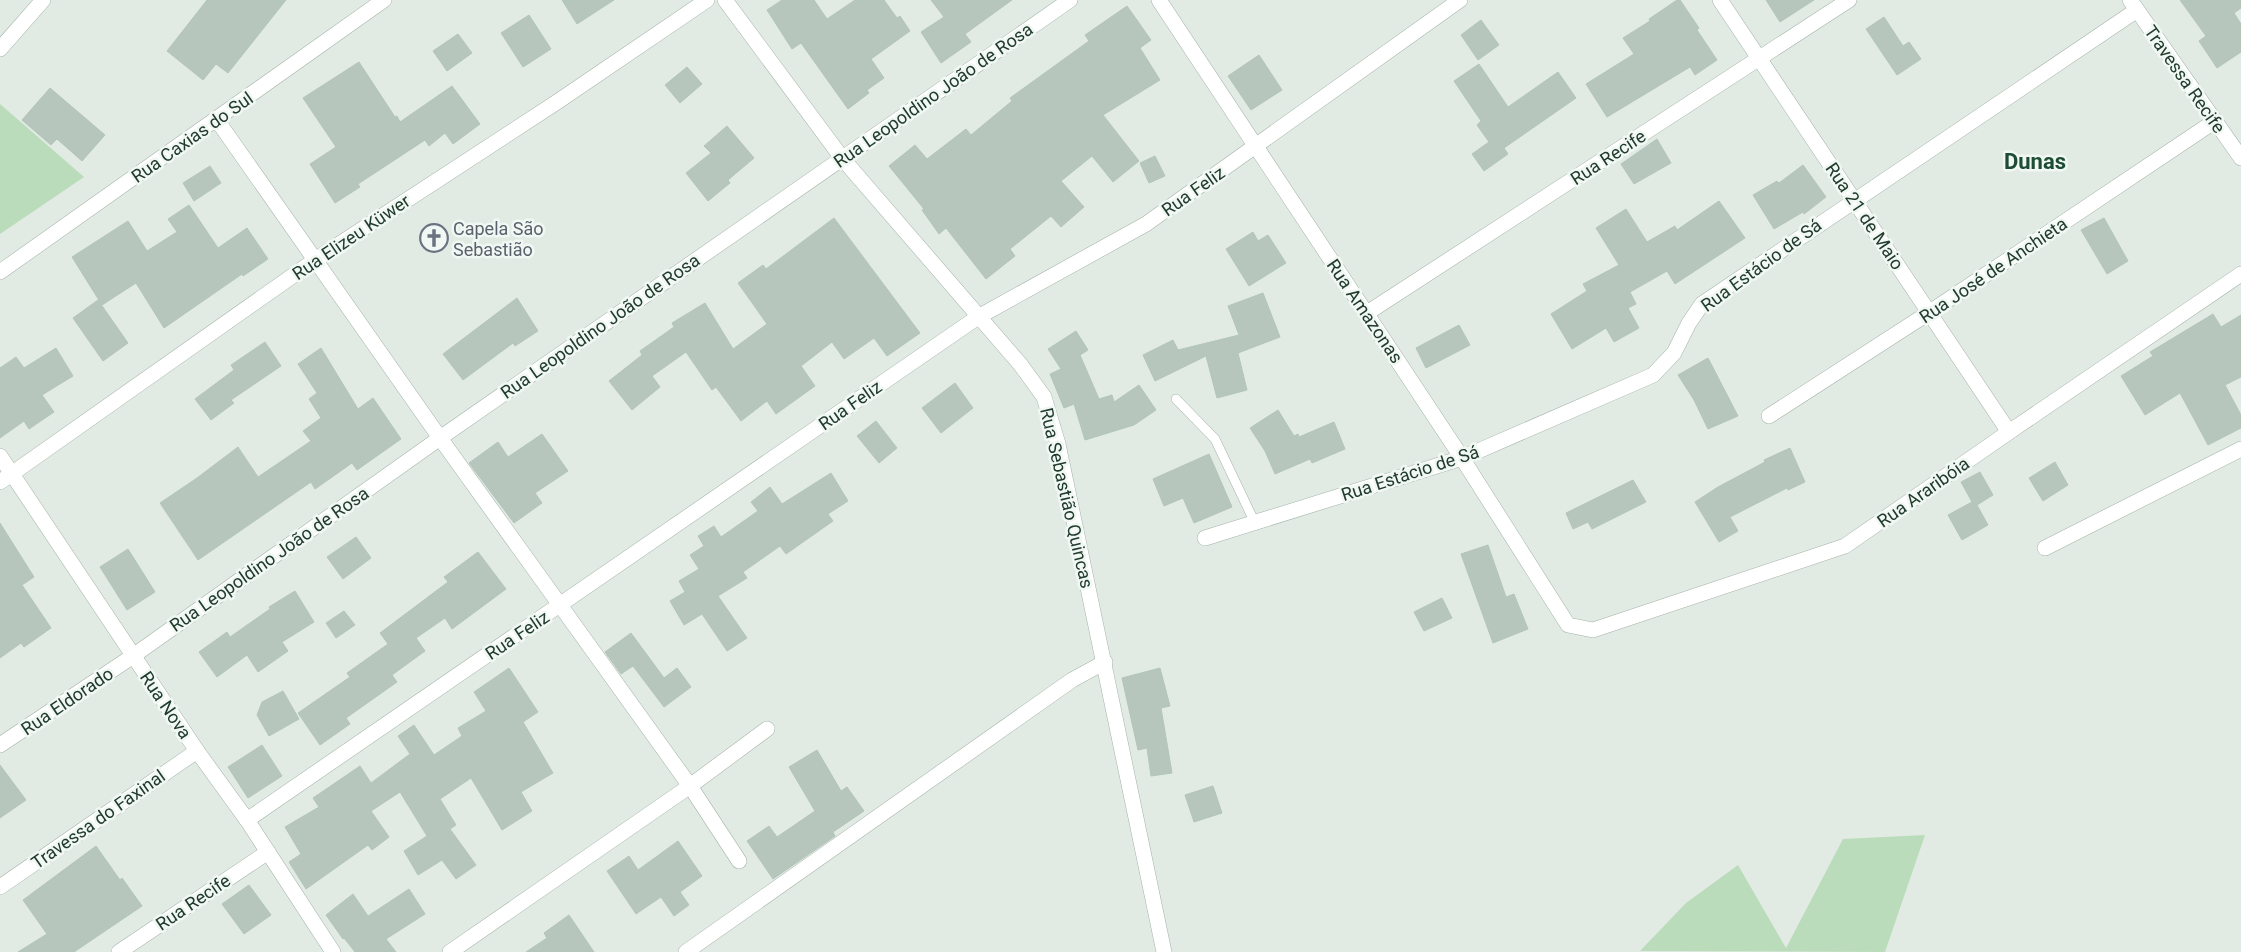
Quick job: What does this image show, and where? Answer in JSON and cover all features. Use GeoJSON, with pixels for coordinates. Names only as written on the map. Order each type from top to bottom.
{"type":"FeatureCollection","features":[{"type":"Feature","properties":{"kind":"street"},"geometry":{"type":"LineString","coordinates":[[0,49],[44,0]]}},
{"type":"Feature","properties":{"kind":"street","name":"Rua Caxias do Sul"},"geometry":{"type":"LineString","coordinates":[[0,272],[384,0]]}},
{"type":"Feature","properties":{"kind":"street","name":"Rua Elizeu Küwer"},"geometry":{"type":"LineString","coordinates":[[0,482],[315,260],[557,102],[707,0]]}},
{"type":"Feature","properties":{"kind":"street","name":"Rua Sebastião Quincas"},"geometry":{"type":"LineString","coordinates":[[725,0],[842,158],[1020,364],[1044,397],[1058,444],[1164,952]]}},
{"type":"Feature","properties":{"kind":"street","name":"Rua Leopoldino João de Rosa"},"geometry":{"type":"LineString","coordinates":[[133,656],[440,438],[1070,0]]}},
{"type":"Feature","properties":{"kind":"street","name":"Rua Amazonas"},"geometry":{"type":"LineString","coordinates":[[1159,0],[1254,147],[1367,313],[1462,458],[1568,625]]}},
{"type":"Feature","properties":{"kind":"street","name":"Rua Feliz"},"geometry":{"type":"LineString","coordinates":[[246,820],[978,317],[1146,224],[1460,0]]}},
{"type":"Feature","properties":{"kind":"street","name":"Rua 21 de Maio"},"geometry":{"type":"LineString","coordinates":[[1720,0],[2009,432]]}},
{"type":"Feature","properties":{"kind":"street","name":"Rua Recife"},"geometry":{"type":"LineString","coordinates":[[1367,313],[1849,0]]}},
{"type":"Feature","properties":{"kind":"street","name":"Travessa Recife"},"geometry":{"type":"LineString","coordinates":[[2133,5],[2241,158]]}},
{"type":"Feature","properties":{"kind":"street","name":"Rua Estácio de Sá"},"geometry":{"type":"LineString","coordinates":[[1205,538],[1462,458],[1652,375],[1674,353],[1688,323],[1702,304],[2133,5]]}},
{"type":"Feature","properties":{"kind":"street"},"geometry":{"type":"LineString","coordinates":[[217,120],[559,606],[690,786],[739,861]]}},
{"type":"Feature","properties":{"kind":"street","name":"Rua José de Anchieta"},"geometry":{"type":"LineString","coordinates":[[1770,416],[1930,312],[2215,121]]}},
{"type":"Feature","properties":{"kind":"street","name":"Rua Araribóia"},"geometry":{"type":"LineString","coordinates":[[1568,625],[1593,630],[1688,600],[1845,546],[2241,274]]}},
{"type":"Feature","properties":{"kind":"street"},"geometry":{"type":"LineString","coordinates":[[2045,548],[2241,449]]}},
{"type":"Feature","properties":{"kind":"street","name":"Rua Nova"},"geometry":{"type":"LineString","coordinates":[[0,456],[197,751],[268,852],[333,952]]}},
{"type":"Feature","properties":{"kind":"street","name":"Rua Eldorado"},"geometry":{"type":"LineString","coordinates":[[0,745],[133,656]]}},
{"type":"Feature","properties":{"kind":"street"},"geometry":{"type":"LineString","coordinates":[[686,952],[1064,685],[1105,662]]}},
{"type":"Feature","properties":{"kind":"street"},"geometry":{"type":"LineString","coordinates":[[450,952],[690,786],[766,729]]}},
{"type":"Feature","properties":{"kind":"street","name":"Travessa do Faxinal"},"geometry":{"type":"LineString","coordinates":[[0,887],[197,751]]}},
{"type":"Feature","properties":{"kind":"street","name":"Rua Recife"},"geometry":{"type":"LineString","coordinates":[[118,952],[268,852]]}},
{"type":"Feature","properties":{"kind":"lane"},"geometry":{"type":"LineString","coordinates":[[1176,400],[1215,439],[1255,523]]}},
{"type":"Feature","properties":{"kind":"green space"},"geometry":{"type":"Polygon","coordinates":[[[0,104],[84,177],[0,234],[0,104]]]}},
{"type":"Feature","properties":{"kind":"green space"},"geometry":{"type":"Polygon","coordinates":[[[1925,835],[1885,952],[1640,951],[1686,903],[1738,865],[1786,948],[1843,839],[1925,835]]]}},
{"type":"Feature","properties":{"kind":"building"},"geometry":{"type":"Polygon","coordinates":[[[207,0],[286,0],[228,73],[216,64],[203,80],[167,51],[207,0]]]}},
{"type":"Feature","properties":{"kind":"building"},"geometry":{"type":"Polygon","coordinates":[[[562,0],[614,0],[577,24],[562,0]]]}},
{"type":"Feature","properties":{"kind":"building"},"geometry":{"type":"Polygon","coordinates":[[[782,0],[814,0],[827,19],[855,0],[884,0],[897,18],[900,16],[910,31],[871,59],[884,78],[867,90],[869,93],[848,109],[801,43],[792,49],[767,10],[782,0]]]}},
{"type":"Feature","properties":{"kind":"building"},"geometry":{"type":"Polygon","coordinates":[[[931,0],[1012,0],[965,34],[971,42],[941,63],[921,32],[944,17],[931,0]]]}},
{"type":"Feature","properties":{"kind":"building"},"geometry":{"type":"Polygon","coordinates":[[[1677,0],[1680,0],[1699,28],[1697,30],[1717,60],[1695,75],[1690,67],[1607,117],[1586,84],[1634,54],[1623,38],[1650,21],[1649,19],[1677,0]]]}},
{"type":"Feature","properties":{"kind":"building"},"geometry":{"type":"Polygon","coordinates":[[[1766,0],[1814,0],[1780,22],[1766,0]]]}},
{"type":"Feature","properties":{"kind":"building"},"geometry":{"type":"Polygon","coordinates":[[[2180,0],[2241,0],[2241,8],[2234,13],[2241,24],[2241,52],[2217,68],[2199,41],[2206,36],[2180,0]]]}},
{"type":"Feature","properties":{"kind":"building"},"geometry":{"type":"Polygon","coordinates":[[[1127,6],[1151,40],[1140,48],[1160,80],[1103,115],[1139,161],[1113,182],[1092,156],[1061,181],[1084,207],[1061,227],[1051,216],[1010,249],[1015,256],[986,279],[946,228],[939,234],[922,210],[924,209],[889,166],[915,145],[927,159],[966,129],[971,135],[1012,101],[1010,98],[1089,41],[1085,35],[1127,6]]]}},
{"type":"Feature","properties":{"kind":"building"},"geometry":{"type":"Polygon","coordinates":[[[529,15],[551,49],[523,67],[501,33],[529,15]]]}},
{"type":"Feature","properties":{"kind":"building"},"geometry":{"type":"Polygon","coordinates":[[[1884,17],[1903,46],[1909,42],[1921,59],[1897,75],[1866,29],[1884,17]]]}},
{"type":"Feature","properties":{"kind":"building"},"geometry":{"type":"Polygon","coordinates":[[[1481,20],[1499,45],[1478,60],[1461,35],[1481,20]]]}},
{"type":"Feature","properties":{"kind":"building"},"geometry":{"type":"Polygon","coordinates":[[[458,34],[472,53],[447,71],[433,51],[458,34]]]}},
{"type":"Feature","properties":{"kind":"building"},"geometry":{"type":"Polygon","coordinates":[[[1259,55],[1282,90],[1251,110],[1228,76],[1259,55]]]}},
{"type":"Feature","properties":{"kind":"building"},"geometry":{"type":"Polygon","coordinates":[[[359,62],[400,122],[452,86],[480,124],[453,144],[445,133],[429,146],[425,140],[358,184],[360,187],[335,203],[310,164],[336,147],[303,98],[359,62]]]}},
{"type":"Feature","properties":{"kind":"building"},"geometry":{"type":"Polygon","coordinates":[[[1479,64],[1508,107],[1558,72],[1576,98],[1504,148],[1508,154],[1484,171],[1472,154],[1489,142],[1477,125],[1481,121],[1454,81],[1479,64]]]}},
{"type":"Feature","properties":{"kind":"building"},"geometry":{"type":"Polygon","coordinates":[[[687,67],[702,84],[680,103],[665,85],[687,67]]]}},
{"type":"Feature","properties":{"kind":"building"},"geometry":{"type":"Polygon","coordinates":[[[50,88],[105,135],[82,161],[57,139],[51,145],[22,120],[50,88]]]}},
{"type":"Feature","properties":{"kind":"building"},"geometry":{"type":"Polygon","coordinates":[[[727,126],[754,158],[728,180],[730,183],[708,201],[686,173],[711,153],[704,146],[727,126]]]}},
{"type":"Feature","properties":{"kind":"building"},"geometry":{"type":"Polygon","coordinates":[[[1657,139],[1671,163],[1634,184],[1621,164],[1657,139]]]}},
{"type":"Feature","properties":{"kind":"building"},"geometry":{"type":"Polygon","coordinates":[[[1155,156],[1165,176],[1149,183],[1140,163],[1155,156]]]}},
{"type":"Feature","properties":{"kind":"building"},"geometry":{"type":"Polygon","coordinates":[[[1803,165],[1826,197],[1804,214],[1803,212],[1774,229],[1753,195],[1777,181],[1779,183],[1803,165]]]}},
{"type":"Feature","properties":{"kind":"building"},"geometry":{"type":"Polygon","coordinates":[[[210,166],[221,183],[194,201],[183,183],[210,166]]]}},
{"type":"Feature","properties":{"kind":"building"},"geometry":{"type":"Polygon","coordinates":[[[1719,201],[1745,238],[1675,284],[1667,271],[1630,292],[1636,304],[1628,308],[1639,328],[1614,342],[1606,328],[1572,349],[1551,314],[1587,291],[1583,284],[1619,265],[1596,228],[1626,209],[1647,242],[1675,226],[1677,230],[1719,201]]]}},
{"type":"Feature","properties":{"kind":"building"},"geometry":{"type":"Polygon","coordinates":[[[189,205],[218,248],[247,228],[268,259],[243,276],[242,274],[164,328],[136,283],[102,305],[72,257],[128,221],[147,251],[177,232],[168,219],[189,205]]]}},
{"type":"Feature","properties":{"kind":"building"},"geometry":{"type":"Polygon","coordinates":[[[834,218],[920,333],[887,356],[874,338],[844,359],[832,342],[801,366],[815,386],[776,414],[767,401],[741,421],[716,387],[712,390],[686,352],[652,376],[660,387],[632,410],[609,381],[642,355],[640,351],[674,327],[672,323],[705,303],[733,349],[767,324],[738,283],[763,265],[766,269],[834,218]]]}},
{"type":"Feature","properties":{"kind":"building"},"geometry":{"type":"Polygon","coordinates":[[[2104,218],[2128,261],[2107,274],[2081,230],[2104,218]]]}},
{"type":"Feature","properties":{"kind":"building"},"geometry":{"type":"Polygon","coordinates":[[[1253,232],[1258,241],[1268,235],[1286,263],[1249,286],[1226,249],[1253,232]]]}},
{"type":"Feature","properties":{"kind":"building"},"geometry":{"type":"Polygon","coordinates":[[[1263,293],[1280,337],[1238,353],[1247,390],[1217,398],[1206,356],[1155,381],[1143,355],[1173,340],[1178,350],[1239,335],[1228,306],[1263,293]]]}},
{"type":"Feature","properties":{"kind":"building"},"geometry":{"type":"Polygon","coordinates":[[[517,298],[538,331],[515,346],[513,343],[463,380],[443,354],[517,298]]]}},
{"type":"Feature","properties":{"kind":"building"},"geometry":{"type":"Polygon","coordinates":[[[98,300],[128,343],[103,361],[73,318],[98,300]]]}},
{"type":"Feature","properties":{"kind":"building"},"geometry":{"type":"Polygon","coordinates":[[[2213,314],[2221,327],[2241,315],[2241,377],[2225,385],[2241,415],[2241,428],[2208,445],[2180,393],[2145,415],[2121,376],[2153,356],[2150,352],[2213,314]]]}},
{"type":"Feature","properties":{"kind":"building"},"geometry":{"type":"Polygon","coordinates":[[[1459,325],[1470,345],[1426,368],[1416,348],[1459,325]]]}},
{"type":"Feature","properties":{"kind":"building"},"geometry":{"type":"Polygon","coordinates":[[[1076,331],[1088,350],[1080,355],[1099,399],[1112,395],[1114,402],[1139,385],[1156,410],[1134,425],[1085,440],[1074,404],[1064,408],[1050,374],[1061,369],[1048,349],[1076,331]]]}},
{"type":"Feature","properties":{"kind":"building"},"geometry":{"type":"Polygon","coordinates":[[[265,342],[281,366],[231,400],[234,403],[211,420],[195,399],[234,370],[231,365],[265,342]]]}},
{"type":"Feature","properties":{"kind":"building"},"geometry":{"type":"Polygon","coordinates":[[[56,348],[73,376],[42,395],[54,412],[29,429],[24,421],[0,438],[0,368],[16,357],[24,368],[56,348]]]}},
{"type":"Feature","properties":{"kind":"building"},"geometry":{"type":"Polygon","coordinates":[[[321,348],[358,409],[373,398],[401,439],[357,470],[352,463],[315,489],[311,482],[198,560],[160,503],[238,447],[258,477],[311,441],[303,431],[321,418],[309,399],[317,393],[298,364],[321,348]]]}},
{"type":"Feature","properties":{"kind":"building"},"geometry":{"type":"Polygon","coordinates":[[[1708,358],[1738,416],[1708,429],[1694,400],[1678,375],[1708,358]]]}},
{"type":"Feature","properties":{"kind":"building"},"geometry":{"type":"Polygon","coordinates":[[[955,383],[973,408],[941,433],[922,408],[955,383]]]}},
{"type":"Feature","properties":{"kind":"building"},"geometry":{"type":"Polygon","coordinates":[[[1278,410],[1294,436],[1298,434],[1299,437],[1334,422],[1345,449],[1312,463],[1310,459],[1275,474],[1265,451],[1250,428],[1278,410]]]}},
{"type":"Feature","properties":{"kind":"building"},"geometry":{"type":"Polygon","coordinates":[[[876,421],[897,448],[879,463],[857,436],[876,421]]]}},
{"type":"Feature","properties":{"kind":"building"},"geometry":{"type":"Polygon","coordinates":[[[542,434],[568,471],[535,493],[542,503],[514,523],[469,463],[498,442],[508,457],[542,434]]]}},
{"type":"Feature","properties":{"kind":"building"},"geometry":{"type":"Polygon","coordinates":[[[1790,448],[1805,482],[1788,490],[1787,488],[1730,517],[1738,531],[1719,542],[1695,502],[1718,487],[1765,462],[1764,460],[1790,448]]]}},
{"type":"Feature","properties":{"kind":"building"},"geometry":{"type":"Polygon","coordinates":[[[1209,454],[1232,507],[1194,523],[1183,498],[1164,506],[1153,479],[1209,454]]]}},
{"type":"Feature","properties":{"kind":"building"},"geometry":{"type":"Polygon","coordinates":[[[2055,462],[2068,485],[2043,501],[2029,478],[2055,462]]]}},
{"type":"Feature","properties":{"kind":"building"},"geometry":{"type":"Polygon","coordinates":[[[1980,472],[1993,495],[1977,505],[1988,525],[1962,540],[1948,515],[1972,502],[1961,482],[1980,472]]]}},
{"type":"Feature","properties":{"kind":"building"},"geometry":{"type":"Polygon","coordinates":[[[831,473],[848,501],[828,514],[833,521],[786,554],[780,546],[743,572],[747,578],[718,596],[747,638],[727,651],[702,614],[684,625],[670,601],[685,592],[679,581],[699,569],[690,555],[704,546],[698,536],[714,526],[721,537],[758,511],[751,502],[770,487],[782,504],[831,473]]]}},
{"type":"Feature","properties":{"kind":"building"},"geometry":{"type":"Polygon","coordinates":[[[1633,480],[1646,502],[1592,529],[1588,522],[1573,529],[1566,513],[1633,480]]]}},
{"type":"Feature","properties":{"kind":"building"},"geometry":{"type":"Polygon","coordinates":[[[0,523],[34,577],[22,585],[51,628],[24,647],[21,643],[0,658],[0,523]]]}},
{"type":"Feature","properties":{"kind":"building"},"geometry":{"type":"Polygon","coordinates":[[[356,537],[371,558],[343,579],[327,557],[356,537]]]}},
{"type":"Feature","properties":{"kind":"building"},"geometry":{"type":"Polygon","coordinates":[[[1488,545],[1506,597],[1514,594],[1528,629],[1493,643],[1461,554],[1488,545]]]}},
{"type":"Feature","properties":{"kind":"building"},"geometry":{"type":"Polygon","coordinates":[[[128,549],[155,592],[127,610],[100,567],[128,549]]]}},
{"type":"Feature","properties":{"kind":"building"},"geometry":{"type":"Polygon","coordinates":[[[478,552],[506,589],[452,629],[445,618],[416,638],[425,651],[392,675],[397,682],[346,718],[350,724],[320,745],[298,713],[350,677],[347,673],[388,644],[380,633],[448,582],[444,577],[478,552]]]}},
{"type":"Feature","properties":{"kind":"building"},"geometry":{"type":"Polygon","coordinates":[[[295,591],[314,622],[282,642],[288,651],[258,672],[247,655],[217,677],[199,652],[227,632],[230,637],[270,609],[269,607],[295,591]]]}},
{"type":"Feature","properties":{"kind":"building"},"geometry":{"type":"Polygon","coordinates":[[[1442,598],[1452,618],[1424,631],[1414,612],[1442,598]]]}},
{"type":"Feature","properties":{"kind":"building"},"geometry":{"type":"Polygon","coordinates":[[[344,611],[355,625],[336,638],[326,623],[344,611]]]}},
{"type":"Feature","properties":{"kind":"building"},"geometry":{"type":"Polygon","coordinates":[[[631,633],[664,678],[677,668],[691,687],[664,707],[633,666],[621,674],[605,652],[631,633]]]}},
{"type":"Feature","properties":{"kind":"building"},"geometry":{"type":"Polygon","coordinates":[[[509,668],[538,712],[523,722],[553,773],[521,792],[532,811],[502,830],[471,778],[440,799],[456,825],[450,829],[476,865],[456,879],[442,860],[418,875],[404,851],[427,836],[400,792],[371,811],[389,837],[372,850],[368,845],[306,889],[289,862],[301,854],[285,827],[319,807],[313,798],[360,766],[371,783],[410,754],[398,736],[414,725],[434,755],[462,736],[458,728],[486,711],[474,692],[509,668]]]}},
{"type":"Feature","properties":{"kind":"building"},"geometry":{"type":"Polygon","coordinates":[[[1160,668],[1170,706],[1161,708],[1172,773],[1151,776],[1147,748],[1138,750],[1122,678],[1160,668]]]}},
{"type":"Feature","properties":{"kind":"building"},"geometry":{"type":"Polygon","coordinates":[[[283,691],[299,719],[269,736],[257,715],[262,702],[283,691]]]}},
{"type":"Feature","properties":{"kind":"building"},"geometry":{"type":"Polygon","coordinates":[[[262,745],[282,776],[248,798],[228,767],[262,745]]]}},
{"type":"Feature","properties":{"kind":"building"},"geometry":{"type":"Polygon","coordinates":[[[817,750],[841,791],[847,787],[864,811],[833,832],[835,836],[773,879],[747,841],[769,826],[777,837],[815,811],[789,767],[817,750]]]}},
{"type":"Feature","properties":{"kind":"building"},"geometry":{"type":"Polygon","coordinates":[[[0,765],[26,800],[0,818],[0,765]]]}},
{"type":"Feature","properties":{"kind":"building"},"geometry":{"type":"Polygon","coordinates":[[[1213,786],[1222,813],[1194,822],[1185,795],[1213,786]]]}},
{"type":"Feature","properties":{"kind":"building"},"geometry":{"type":"Polygon","coordinates":[[[678,841],[702,876],[680,892],[689,905],[674,916],[661,897],[636,914],[607,871],[629,856],[638,870],[678,841]]]}},
{"type":"Feature","properties":{"kind":"building"},"geometry":{"type":"Polygon","coordinates":[[[96,846],[120,880],[122,878],[142,906],[74,952],[18,952],[47,934],[23,900],[96,846]]]}},
{"type":"Feature","properties":{"kind":"building"},"geometry":{"type":"Polygon","coordinates":[[[249,885],[271,915],[244,934],[222,904],[249,885]]]}},
{"type":"Feature","properties":{"kind":"building"},"geometry":{"type":"Polygon","coordinates":[[[409,889],[425,914],[386,939],[396,952],[355,952],[326,915],[353,894],[368,916],[409,889]]]}},
{"type":"Feature","properties":{"kind":"building"},"geometry":{"type":"Polygon","coordinates":[[[569,915],[594,952],[526,952],[547,938],[544,933],[569,915]]]}},
{"type":"Feature","properties":{"kind":"place","name":"Capela São Sebastião"},"geometry":{"type":"Point","coordinates":[434,238]}},
{"type":"Feature","properties":{"kind":"district","name":"Dunas"},"geometry":{"type":"Point","coordinates":[2035,161]}}]}
